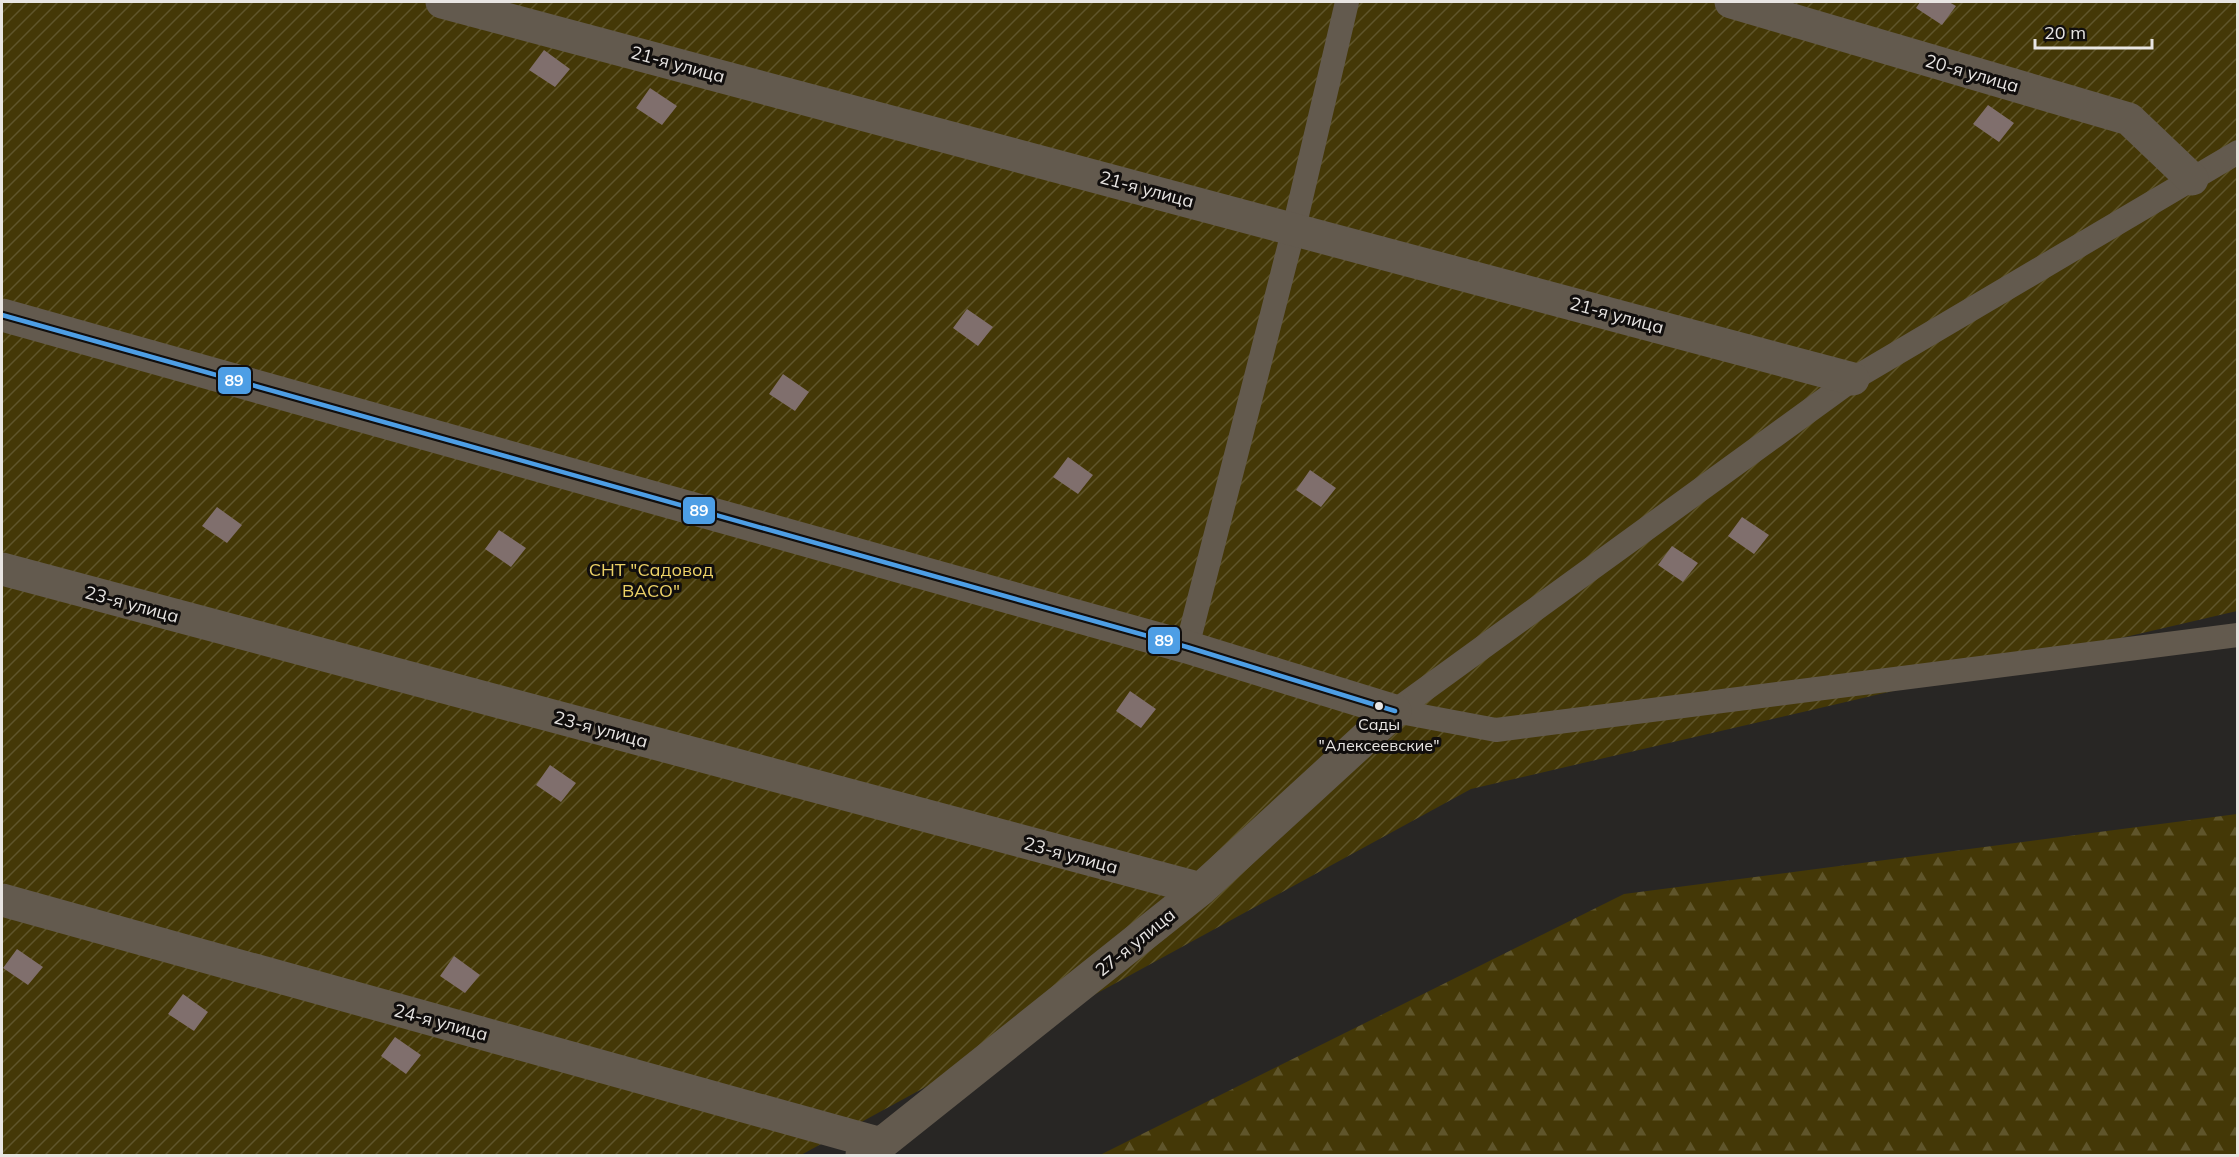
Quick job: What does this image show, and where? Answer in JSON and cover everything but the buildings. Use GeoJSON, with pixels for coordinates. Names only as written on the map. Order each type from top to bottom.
{"type":"FeatureCollection","features":[{"type":"Feature","properties":{"kind":"street","name":"21-я улица"},"geometry":{"type":"LineString","coordinates":[[442,2],[1853,379]]}},
{"type":"Feature","properties":{"kind":"street","name":"20-я улица"},"geometry":{"type":"LineString","coordinates":[[1731,2],[2129,119],[2192,179]]}},
{"type":"Feature","properties":{"kind":"street"},"geometry":{"type":"LineString","coordinates":[[2,315],[1187,647],[1395,711]]}},
{"type":"Feature","properties":{"kind":"street","name":"23-я улица"},"geometry":{"type":"LineString","coordinates":[[2,570],[1201,889]]}},
{"type":"Feature","properties":{"kind":"street","name":"27-я улица"},"geometry":{"type":"LineString","coordinates":[[871,1150],[1201,889],[1395,711]]}},
{"type":"Feature","properties":{"kind":"street","name":"24-я улица"},"geometry":{"type":"LineString","coordinates":[[2,900],[871,1150]]}},
{"type":"Feature","properties":{"kind":"lane"},"geometry":{"type":"LineString","coordinates":[[1187,647],[1294,228],[1347,2]]}},
{"type":"Feature","properties":{"kind":"lane"},"geometry":{"type":"LineString","coordinates":[[1395,711],[1853,379],[2238,152]]}},
{"type":"Feature","properties":{"kind":"lane"},"geometry":{"type":"LineString","coordinates":[[1395,711],[1496,730],[2238,635]]}},
{"type":"Feature","properties":{"kind":"green space","name":"СНТ \"Садовод ВАСО\""},"geometry":{"type":"Polygon","coordinates":[[[2,2],[2237,2],[2237,611],[1471,789],[801,1155],[2,1156],[2,2]]]}},
{"type":"Feature","properties":{"kind":"green space"},"geometry":{"type":"Polygon","coordinates":[[[2237,814],[2237,1155],[1100,1155],[1624,894],[2237,814]]]}},
{"type":"Feature","properties":{"kind":"transit line","name":"89"},"geometry":{"type":"LineString","coordinates":[[2,315],[1187,647],[1395,711]]}},
{"type":"Feature","properties":{"kind":"place","name":"Сады \"Алексеевские\""},"geometry":{"type":"Point","coordinates":[1379,706]}}]}
